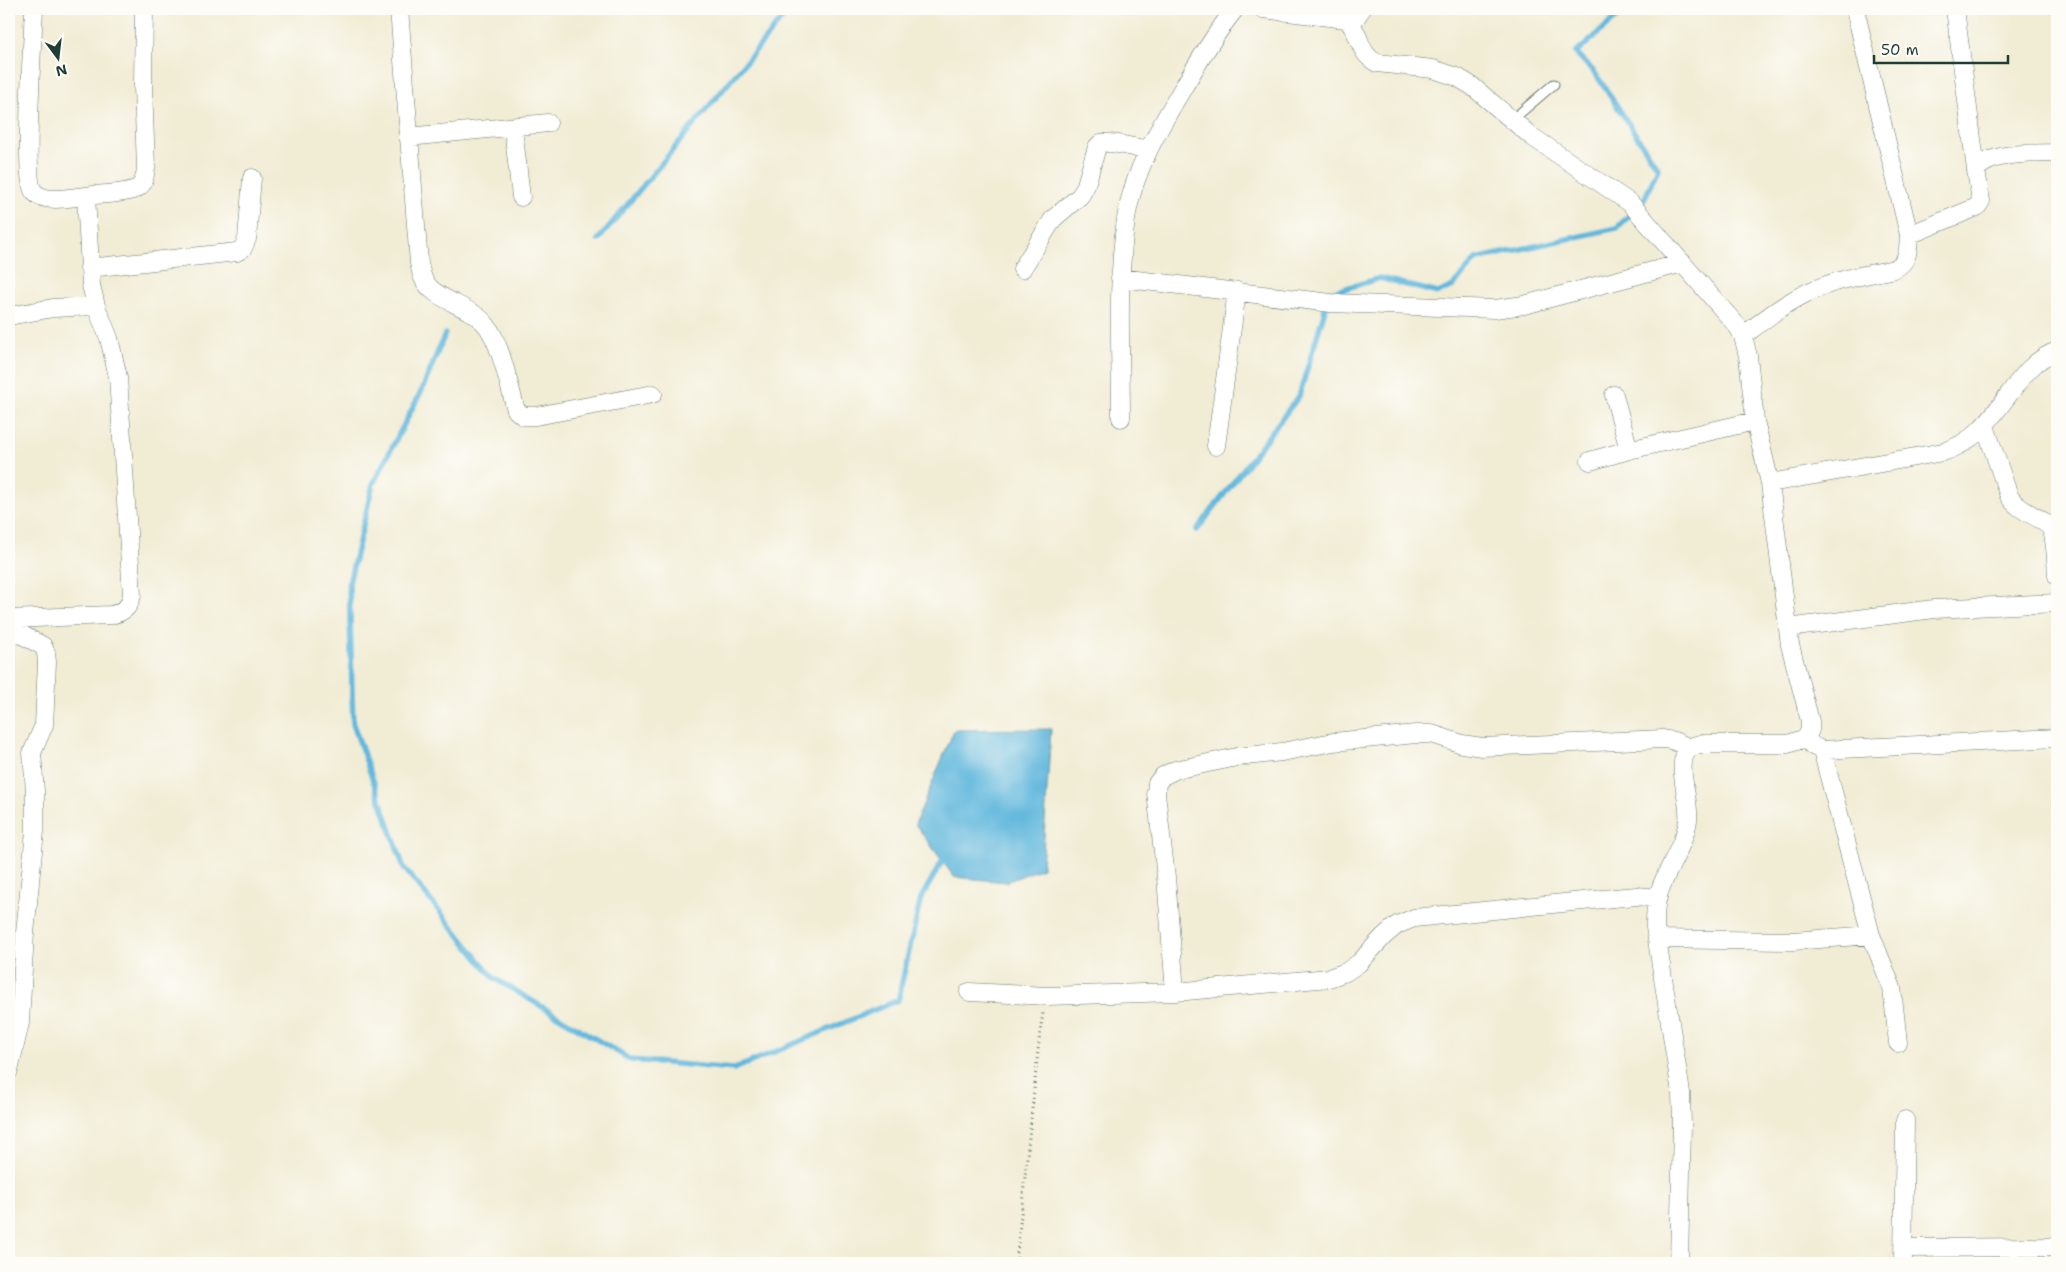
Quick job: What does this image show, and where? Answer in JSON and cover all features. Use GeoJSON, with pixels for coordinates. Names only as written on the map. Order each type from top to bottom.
{"type":"FeatureCollection","features":[{"type":"Feature","properties":{"kind":"street"},"geometry":{"type":"LineString","coordinates":[[34,9],[29,144],[30,184],[34,192],[41,197],[51,199],[131,190],[139,187],[144,180],[146,168],[143,86],[144,9]]}},
{"type":"Feature","properties":{"kind":"street"},"geometry":{"type":"LineString","coordinates":[[399,9],[419,263],[423,279],[432,290],[478,316],[487,326],[495,340],[516,410],[523,416],[536,416],[653,394]]}},
{"type":"Feature","properties":{"kind":"street"},"geometry":{"type":"LineString","coordinates":[[1121,418],[1120,278],[1127,212],[1149,148],[1206,48],[1235,9]]}},
{"type":"Feature","properties":{"kind":"street"},"geometry":{"type":"LineString","coordinates":[[1263,9],[1346,19],[1351,24],[1364,53],[1369,59],[1377,63],[1433,69],[1456,77],[1472,86],[1531,136],[1630,203],[1683,263],[1743,336],[1748,356],[1755,421],[1770,483],[1790,645],[1810,721],[1810,730],[1806,738],[1788,744],[1700,744],[1690,748],[1684,757],[1682,766],[1688,804],[1687,827],[1658,898],[1655,911],[1681,1093],[1679,1263]]}},
{"type":"Feature","properties":{"kind":"street"},"geometry":{"type":"LineString","coordinates":[[1351,24],[1362,9]]}},
{"type":"Feature","properties":{"kind":"street"},"geometry":{"type":"LineString","coordinates":[[1743,336],[1775,311],[1812,291],[1838,282],[1901,266],[1908,252],[1909,235],[1855,9]]}},
{"type":"Feature","properties":{"kind":"street"},"geometry":{"type":"LineString","coordinates":[[1909,235],[1977,206],[1981,201],[1954,9]]}},
{"type":"Feature","properties":{"kind":"street"},"geometry":{"type":"LineString","coordinates":[[408,137],[548,123]]}},
{"type":"Feature","properties":{"kind":"street"},"geometry":{"type":"LineString","coordinates":[[513,127],[521,197]]}},
{"type":"Feature","properties":{"kind":"street"},"geometry":{"type":"LineString","coordinates":[[1022,269],[1053,219],[1080,196],[1085,188],[1097,147],[1101,143],[1108,142],[1132,148],[1149,148]]}},
{"type":"Feature","properties":{"kind":"street"},"geometry":{"type":"LineString","coordinates":[[1976,170],[1981,164],[1992,159],[2016,155],[2057,153]]}},
{"type":"Feature","properties":{"kind":"street"},"geometry":{"type":"LineString","coordinates":[[89,268],[237,252],[243,248],[247,239],[252,178]]}},
{"type":"Feature","properties":{"kind":"street"},"geometry":{"type":"LineString","coordinates":[[9,619],[111,615],[121,613],[129,606],[132,595],[118,377],[109,338],[96,306],[89,268],[86,196]]}},
{"type":"Feature","properties":{"kind":"street"},"geometry":{"type":"LineString","coordinates":[[1120,278],[1325,302],[1495,309],[1524,305],[1683,263]]}},
{"type":"Feature","properties":{"kind":"street"},"geometry":{"type":"LineString","coordinates":[[1216,446],[1236,291]]}},
{"type":"Feature","properties":{"kind":"street"},"geometry":{"type":"LineString","coordinates":[[9,316],[53,308],[96,306]]}},
{"type":"Feature","properties":{"kind":"street"},"geometry":{"type":"LineString","coordinates":[[1770,483],[1943,452],[1963,445],[1985,426],[2031,368],[2057,351]]}},
{"type":"Feature","properties":{"kind":"street"},"geometry":{"type":"LineString","coordinates":[[1614,395],[1629,450]]}},
{"type":"Feature","properties":{"kind":"street"},"geometry":{"type":"LineString","coordinates":[[1590,461],[1629,450],[1755,421]]}},
{"type":"Feature","properties":{"kind":"street"},"geometry":{"type":"LineString","coordinates":[[1985,426],[2009,496],[2022,511],[2047,525],[2052,531],[2057,576]]}},
{"type":"Feature","properties":{"kind":"street"},"geometry":{"type":"LineString","coordinates":[[1788,628],[1934,609],[2057,603]]}},
{"type":"Feature","properties":{"kind":"street"},"geometry":{"type":"LineString","coordinates":[[9,628],[43,646],[47,662],[44,725],[32,753],[36,812],[25,933],[20,1023],[9,1071]]}},
{"type":"Feature","properties":{"kind":"street"},"geometry":{"type":"LineString","coordinates":[[1175,992],[1166,877],[1156,793],[1157,783],[1163,776],[1175,770],[1242,756],[1282,752],[1333,742],[1416,734],[1432,734],[1462,744],[1482,747],[1663,739],[1674,741],[1690,748]]}},
{"type":"Feature","properties":{"kind":"street"},"geometry":{"type":"LineString","coordinates":[[1806,738],[1814,746],[1822,750],[2057,738]]}},
{"type":"Feature","properties":{"kind":"street"},"geometry":{"type":"LineString","coordinates":[[1822,750],[1871,935],[1892,988],[1898,1043]]}},
{"type":"Feature","properties":{"kind":"street"},"geometry":{"type":"LineString","coordinates":[[969,992],[1047,996],[1175,992],[1329,978],[1346,972],[1359,963],[1397,925],[1414,918],[1629,897],[1658,898]]}},
{"type":"Feature","properties":{"kind":"street"},"geometry":{"type":"LineString","coordinates":[[1658,939],[1808,941],[1871,935]]}},
{"type":"Feature","properties":{"kind":"street"},"geometry":{"type":"LineString","coordinates":[[1905,1120],[1903,1256],[2057,1247]]}},
{"type":"Feature","properties":{"kind":"lane"},"geometry":{"type":"LineString","coordinates":[[1512,120],[1554,84]]}},
{"type":"Feature","properties":{"kind":"path"},"geometry":{"type":"LineString","coordinates":[[1016,1263],[1040,1032],[1047,996]]}},
{"type":"Feature","properties":{"kind":"water"},"geometry":{"type":"Polygon","coordinates":[[[1051,729],[1042,868],[1006,882],[954,877],[915,824],[954,730],[1051,729]]]}},
{"type":"Feature","properties":{"kind":"waterway"},"geometry":{"type":"LineString","coordinates":[[598,240],[790,9]]}},
{"type":"Feature","properties":{"kind":"waterway"},"geometry":{"type":"LineString","coordinates":[[1197,530],[1299,396],[1330,293],[1380,278],[1438,293],[1453,286],[1476,259],[1617,228],[1644,200],[1658,168],[1595,73],[1576,53],[1621,13],[1630,9]]}},
{"type":"Feature","properties":{"kind":"waterway"},"geometry":{"type":"LineString","coordinates":[[445,334],[422,390],[373,484],[349,583],[353,724],[404,868],[494,978],[631,1060],[734,1069],[898,1000],[921,898],[946,855]]}}]}
